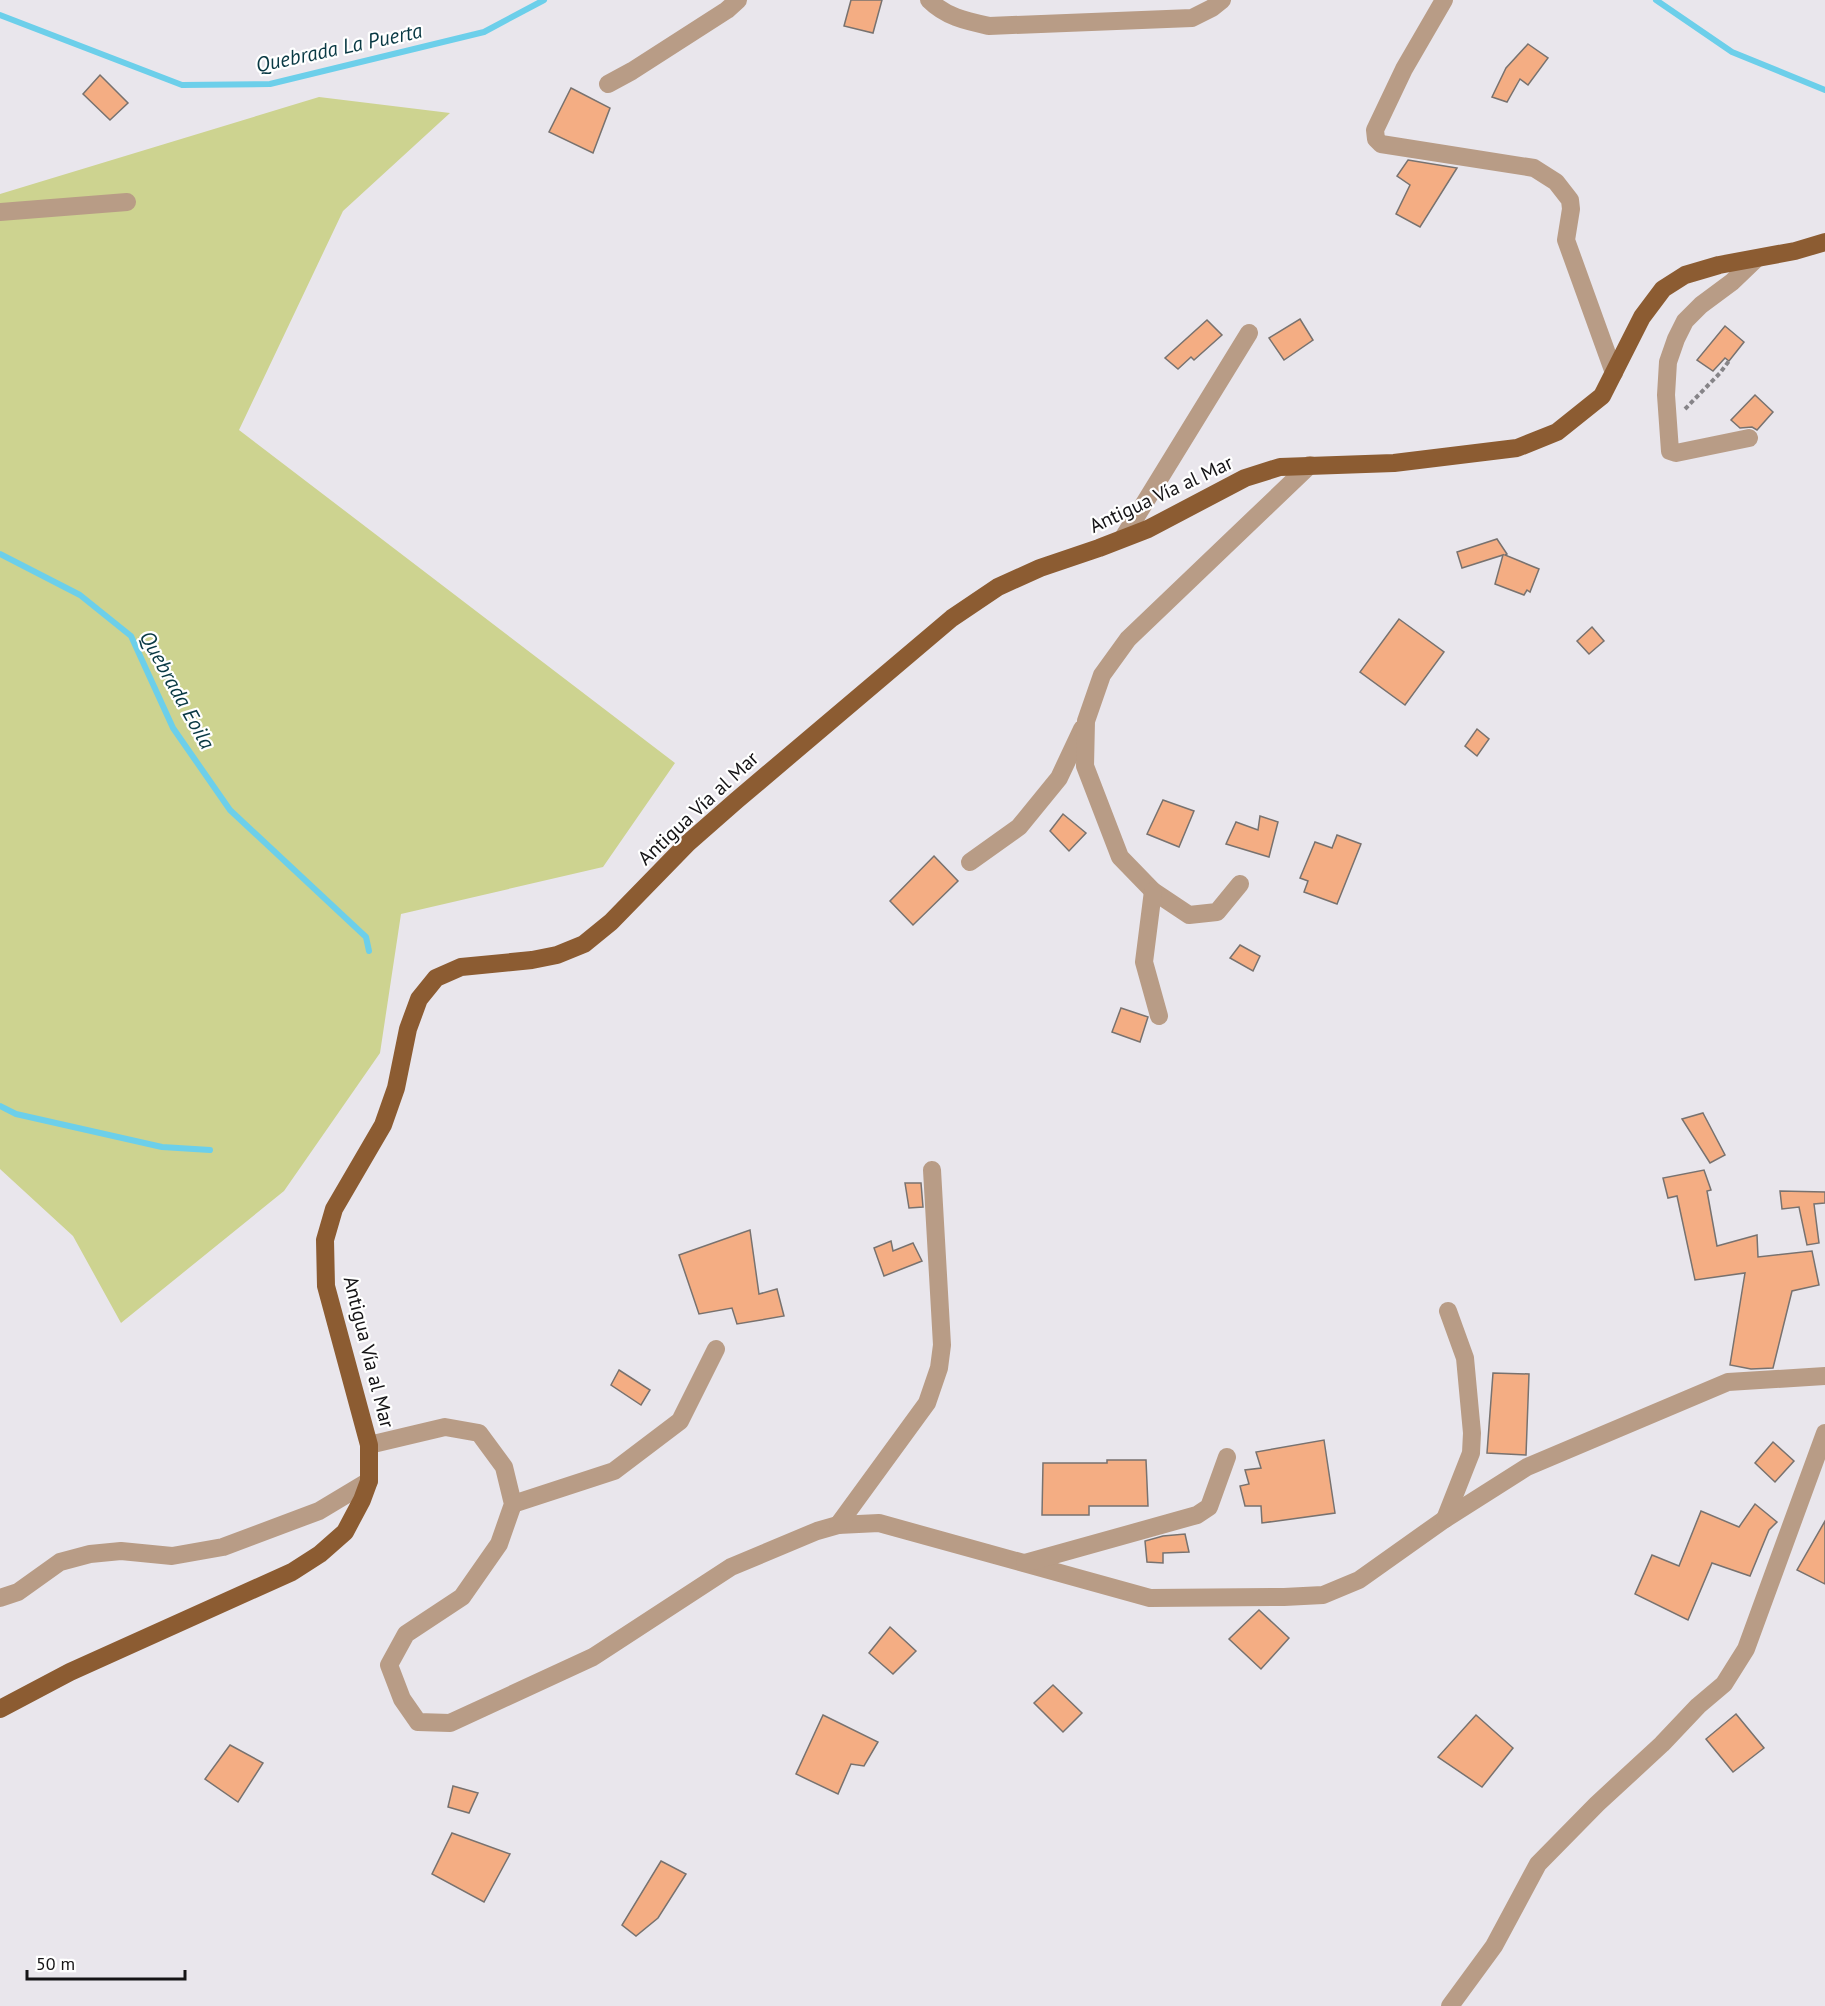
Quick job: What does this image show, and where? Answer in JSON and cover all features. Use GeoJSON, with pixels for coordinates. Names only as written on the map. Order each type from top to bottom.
{"type":"FeatureCollection","features":[{"type":"Feature","properties":{"kind":"main road","name":"Antigua Vía al Mar"},"geometry":{"type":"LineString","coordinates":[[0,1709],[70,1672],[292,1572],[320,1554],[345,1532],[369,1482],[369,1445],[326,1286],[325,1240],[334,1209],[383,1125],[396,1088],[408,1029],[419,999],[436,978],[461,967],[532,960],[557,955],[584,944],[611,922],[688,843],[952,618],[998,587],[1029,573],[1148,529],[1245,478],[1280,467],[1394,463],[1517,448],[1557,432],[1602,396],[1642,317],[1663,289],[1685,275],[1719,265],[1794,251],[1825,242]]}},
{"type":"Feature","properties":{"kind":"street"},"geometry":{"type":"LineString","coordinates":[[608,84],[727,10],[738,0]]}},
{"type":"Feature","properties":{"kind":"street"},"geometry":{"type":"LineString","coordinates":[[929,0],[936,7],[959,20],[989,26],[1192,18],[1222,0]]}},
{"type":"Feature","properties":{"kind":"street"},"geometry":{"type":"LineString","coordinates":[[1444,0],[1404,69],[1375,130],[1376,139],[1381,144],[1534,168],[1556,182],[1570,200],[1566,240],[1614,373]]}},
{"type":"Feature","properties":{"kind":"street"},"geometry":{"type":"LineString","coordinates":[[0,212],[127,202]]}},
{"type":"Feature","properties":{"kind":"street"},"geometry":{"type":"LineString","coordinates":[[1749,438],[1676,453],[1670,451],[1666,395],[1668,362],[1685,321],[1756,259]]}},
{"type":"Feature","properties":{"kind":"street"},"geometry":{"type":"LineString","coordinates":[[1123,538],[1249,333]]}},
{"type":"Feature","properties":{"kind":"street"},"geometry":{"type":"LineString","coordinates":[[970,862],[1019,827],[1059,778],[1086,721],[1102,675],[1128,639],[1310,465]]}},
{"type":"Feature","properties":{"kind":"street"},"geometry":{"type":"LineString","coordinates":[[1086,721],[1085,766],[1120,857],[1153,891],[1189,915],[1217,912],[1240,884]]}},
{"type":"Feature","properties":{"kind":"street"},"geometry":{"type":"LineString","coordinates":[[1153,891],[1144,962],[1159,1016]]}},
{"type":"Feature","properties":{"kind":"street"},"geometry":{"type":"LineString","coordinates":[[837,1525],[927,1403],[939,1368],[942,1345],[932,1170]]}},
{"type":"Feature","properties":{"kind":"street"},"geometry":{"type":"LineString","coordinates":[[1445,1519],[1471,1453],[1472,1433],[1465,1358],[1448,1311]]}},
{"type":"Feature","properties":{"kind":"street"},"geometry":{"type":"LineString","coordinates":[[513,1504],[614,1472],[680,1421],[716,1349]]}},
{"type":"Feature","properties":{"kind":"street"},"geometry":{"type":"LineString","coordinates":[[369,1445],[445,1426],[479,1433],[504,1467],[513,1504],[499,1544],[462,1597],[406,1634],[389,1665],[402,1700],[418,1722],[450,1723],[593,1657],[731,1567],[837,1525],[879,1523],[1150,1598],[1284,1598],[1323,1595],[1359,1580],[1445,1519],[1527,1467],[1728,1382],[1825,1376]]}},
{"type":"Feature","properties":{"kind":"street"},"geometry":{"type":"LineString","coordinates":[[1450,2006],[1494,1946],[1538,1864],[1698,1706],[1724,1684],[1746,1649],[1825,1433]]}},
{"type":"Feature","properties":{"kind":"street"},"geometry":{"type":"LineString","coordinates":[[1023,1564],[1197,1515],[1209,1508],[1227,1457]]}},
{"type":"Feature","properties":{"kind":"street"},"geometry":{"type":"LineString","coordinates":[[0,1598],[18,1592],[60,1562],[90,1554],[121,1551],[172,1556],[223,1547],[319,1511],[369,1482]]}},
{"type":"Feature","properties":{"kind":"path"},"geometry":{"type":"LineString","coordinates":[[1668,423],[1693,402],[1729,361]]}},
{"type":"Feature","properties":{"kind":"green space"},"geometry":{"type":"Polygon","coordinates":[[[319,97],[450,113],[343,211],[239,430],[675,763],[603,867],[401,914],[380,1053],[284,1191],[121,1323],[73,1236],[0,1169],[0,194],[319,97]]]}},
{"type":"Feature","properties":{"kind":"building"},"geometry":{"type":"Polygon","coordinates":[[[851,0],[882,0],[873,33],[844,26],[851,0]]]}},
{"type":"Feature","properties":{"kind":"building"},"geometry":{"type":"Polygon","coordinates":[[[1528,44],[1548,58],[1528,85],[1520,79],[1507,102],[1492,97],[1506,68],[1528,44]]]}},
{"type":"Feature","properties":{"kind":"building"},"geometry":{"type":"Polygon","coordinates":[[[100,75],[128,103],[110,120],[83,94],[100,75]]]}},
{"type":"Feature","properties":{"kind":"building"},"geometry":{"type":"Polygon","coordinates":[[[571,88],[610,108],[593,153],[549,132],[571,88]]]}},
{"type":"Feature","properties":{"kind":"building"},"geometry":{"type":"Polygon","coordinates":[[[1408,160],[1457,168],[1420,227],[1396,214],[1410,185],[1397,176],[1408,160]]]}},
{"type":"Feature","properties":{"kind":"building"},"geometry":{"type":"Polygon","coordinates":[[[1300,319],[1313,340],[1284,360],[1269,338],[1300,319]]]}},
{"type":"Feature","properties":{"kind":"building"},"geometry":{"type":"Polygon","coordinates":[[[1207,320],[1222,335],[1194,360],[1191,357],[1178,369],[1165,358],[1207,320]]]}},
{"type":"Feature","properties":{"kind":"building"},"geometry":{"type":"Polygon","coordinates":[[[1725,326],[1744,342],[1729,361],[1725,358],[1713,371],[1697,360],[1725,326]]]}},
{"type":"Feature","properties":{"kind":"building"},"geometry":{"type":"Polygon","coordinates":[[[1755,395],[1773,412],[1757,430],[1752,427],[1740,428],[1731,420],[1755,395]]]}},
{"type":"Feature","properties":{"kind":"building"},"geometry":{"type":"Polygon","coordinates":[[[1497,539],[1507,554],[1505,555],[1539,569],[1530,592],[1527,590],[1524,595],[1495,584],[1503,555],[1462,568],[1457,552],[1497,539]]]}},
{"type":"Feature","properties":{"kind":"building"},"geometry":{"type":"Polygon","coordinates":[[[1399,619],[1444,652],[1405,705],[1360,672],[1399,619]]]}},
{"type":"Feature","properties":{"kind":"building"},"geometry":{"type":"Polygon","coordinates":[[[1592,627],[1604,641],[1589,654],[1577,641],[1592,627]]]}},
{"type":"Feature","properties":{"kind":"building"},"geometry":{"type":"Polygon","coordinates":[[[1477,729],[1489,739],[1477,756],[1465,746],[1477,729]]]}},
{"type":"Feature","properties":{"kind":"building"},"geometry":{"type":"Polygon","coordinates":[[[1163,800],[1194,811],[1179,847],[1147,834],[1163,800]]]}},
{"type":"Feature","properties":{"kind":"building"},"geometry":{"type":"Polygon","coordinates":[[[1063,814],[1086,833],[1069,851],[1050,831],[1063,814]]]}},
{"type":"Feature","properties":{"kind":"building"},"geometry":{"type":"Polygon","coordinates":[[[1260,816],[1278,822],[1269,857],[1226,844],[1236,822],[1258,830],[1260,816]]]}},
{"type":"Feature","properties":{"kind":"building"},"geometry":{"type":"Polygon","coordinates":[[[1337,835],[1361,844],[1337,904],[1304,892],[1308,881],[1300,878],[1315,842],[1332,848],[1337,835]]]}},
{"type":"Feature","properties":{"kind":"building"},"geometry":{"type":"Polygon","coordinates":[[[934,856],[958,881],[913,925],[890,901],[934,856]]]}},
{"type":"Feature","properties":{"kind":"building"},"geometry":{"type":"Polygon","coordinates":[[[1240,945],[1260,956],[1253,971],[1230,958],[1240,945]]]}},
{"type":"Feature","properties":{"kind":"building"},"geometry":{"type":"Polygon","coordinates":[[[1121,1008],[1148,1017],[1140,1042],[1112,1032],[1121,1008]]]}},
{"type":"Feature","properties":{"kind":"building"},"geometry":{"type":"Polygon","coordinates":[[[1703,1113],[1725,1155],[1710,1163],[1682,1119],[1703,1113]]]}},
{"type":"Feature","properties":{"kind":"building"},"geometry":{"type":"Polygon","coordinates":[[[1704,1170],[1711,1190],[1707,1191],[1717,1246],[1757,1235],[1758,1257],[1812,1251],[1819,1285],[1792,1291],[1773,1368],[1751,1369],[1730,1365],[1745,1273],[1695,1280],[1677,1196],[1668,1198],[1663,1178],[1704,1170]]]}},
{"type":"Feature","properties":{"kind":"building"},"geometry":{"type":"Polygon","coordinates":[[[905,1183],[921,1183],[923,1207],[909,1208],[905,1183]]]}},
{"type":"Feature","properties":{"kind":"building"},"geometry":{"type":"Polygon","coordinates":[[[1780,1191],[1825,1192],[1825,1203],[1814,1204],[1819,1243],[1807,1245],[1799,1207],[1782,1209],[1780,1191]]]}},
{"type":"Feature","properties":{"kind":"building"},"geometry":{"type":"Polygon","coordinates":[[[750,1230],[759,1294],[777,1289],[784,1316],[737,1324],[732,1308],[699,1314],[679,1255],[750,1230]]]}},
{"type":"Feature","properties":{"kind":"building"},"geometry":{"type":"Polygon","coordinates":[[[891,1241],[893,1251],[913,1243],[922,1261],[884,1276],[874,1248],[891,1241]]]}},
{"type":"Feature","properties":{"kind":"building"},"geometry":{"type":"Polygon","coordinates":[[[619,1370],[650,1390],[641,1405],[611,1385],[619,1370]]]}},
{"type":"Feature","properties":{"kind":"building"},"geometry":{"type":"Polygon","coordinates":[[[1493,1373],[1529,1374],[1526,1455],[1487,1453],[1493,1373]]]}},
{"type":"Feature","properties":{"kind":"building"},"geometry":{"type":"Polygon","coordinates":[[[1324,1440],[1335,1513],[1262,1523],[1261,1506],[1245,1506],[1240,1486],[1249,1484],[1245,1470],[1261,1468],[1256,1452],[1324,1440]]]}},
{"type":"Feature","properties":{"kind":"building"},"geometry":{"type":"Polygon","coordinates":[[[1773,1442],[1794,1461],[1775,1482],[1755,1463],[1773,1442]]]}},
{"type":"Feature","properties":{"kind":"building"},"geometry":{"type":"Polygon","coordinates":[[[1107,1460],[1146,1460],[1148,1506],[1089,1506],[1089,1515],[1042,1515],[1043,1463],[1107,1463],[1107,1460]]]}},
{"type":"Feature","properties":{"kind":"building"},"geometry":{"type":"Polygon","coordinates":[[[1755,1504],[1777,1522],[1769,1530],[1750,1576],[1712,1563],[1688,1620],[1635,1594],[1652,1555],[1679,1566],[1701,1511],[1739,1527],[1755,1504]]]}},
{"type":"Feature","properties":{"kind":"building"},"geometry":{"type":"Polygon","coordinates":[[[1825,1521],[1825,1584],[1797,1570],[1825,1521]]]}},
{"type":"Feature","properties":{"kind":"building"},"geometry":{"type":"Polygon","coordinates":[[[1185,1534],[1189,1552],[1163,1553],[1163,1563],[1147,1562],[1145,1541],[1163,1536],[1185,1534]]]}},
{"type":"Feature","properties":{"kind":"building"},"geometry":{"type":"Polygon","coordinates":[[[1259,1610],[1289,1638],[1261,1669],[1229,1639],[1259,1610]]]}},
{"type":"Feature","properties":{"kind":"building"},"geometry":{"type":"Polygon","coordinates":[[[890,1627],[916,1651],[893,1674],[869,1653],[890,1627]]]}},
{"type":"Feature","properties":{"kind":"building"},"geometry":{"type":"Polygon","coordinates":[[[1053,1685],[1082,1713],[1063,1732],[1034,1703],[1053,1685]]]}},
{"type":"Feature","properties":{"kind":"building"},"geometry":{"type":"Polygon","coordinates":[[[1736,1714],[1764,1748],[1733,1772],[1706,1739],[1736,1714]]]}},
{"type":"Feature","properties":{"kind":"building"},"geometry":{"type":"Polygon","coordinates":[[[823,1715],[878,1742],[864,1766],[851,1764],[838,1794],[796,1774],[823,1715]]]}},
{"type":"Feature","properties":{"kind":"building"},"geometry":{"type":"Polygon","coordinates":[[[1476,1715],[1513,1748],[1482,1787],[1438,1757],[1476,1715]]]}},
{"type":"Feature","properties":{"kind":"building"},"geometry":{"type":"Polygon","coordinates":[[[230,1745],[263,1763],[238,1802],[205,1779],[230,1745]]]}},
{"type":"Feature","properties":{"kind":"building"},"geometry":{"type":"Polygon","coordinates":[[[453,1786],[478,1793],[469,1813],[448,1807],[453,1786]]]}},
{"type":"Feature","properties":{"kind":"building"},"geometry":{"type":"Polygon","coordinates":[[[452,1833],[510,1854],[484,1902],[432,1874],[452,1833]]]}},
{"type":"Feature","properties":{"kind":"building"},"geometry":{"type":"Polygon","coordinates":[[[661,1861],[686,1874],[658,1918],[636,1936],[622,1925],[661,1861]]]}},
{"type":"Feature","properties":{"kind":"waterway","name":"Quebrada La Puerta"},"geometry":{"type":"LineString","coordinates":[[0,15],[182,85],[270,84],[484,32],[544,0]]}},
{"type":"Feature","properties":{"kind":"waterway","name":"Quebrada La Puerta"},"geometry":{"type":"LineString","coordinates":[[1656,0],[1732,52],[1825,90]]}},
{"type":"Feature","properties":{"kind":"waterway","name":"Quebrada Eoila"},"geometry":{"type":"LineString","coordinates":[[0,554],[80,595],[131,636],[173,728],[230,810],[366,937],[369,951]]}},
{"type":"Feature","properties":{"kind":"waterway"},"geometry":{"type":"LineString","coordinates":[[0,1106],[16,1114],[162,1147],[210,1150]]}}]}
